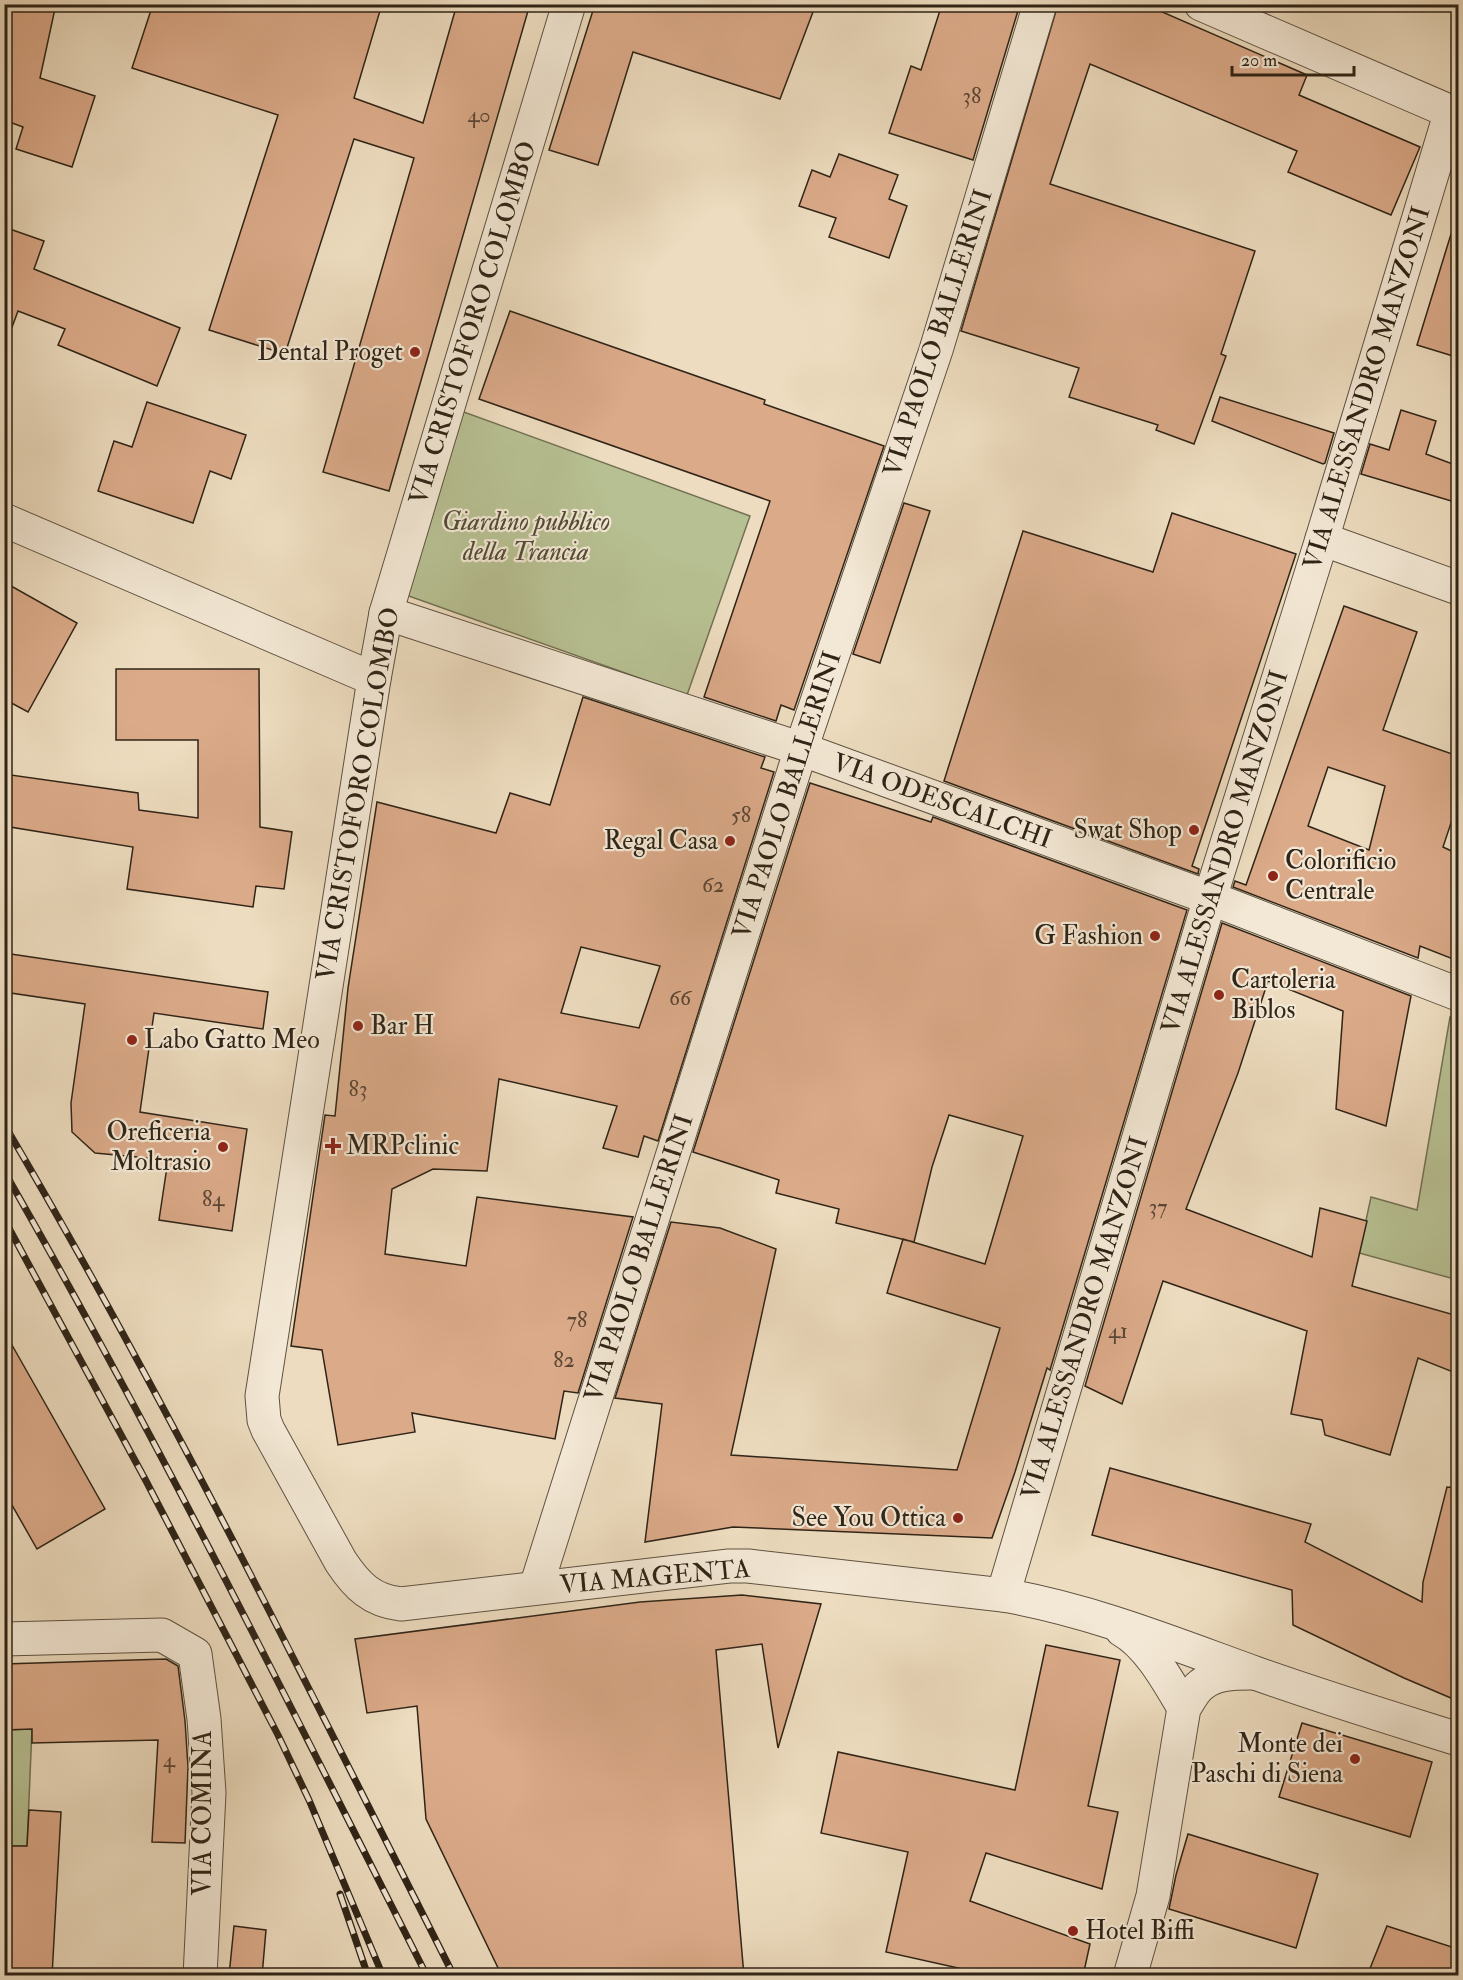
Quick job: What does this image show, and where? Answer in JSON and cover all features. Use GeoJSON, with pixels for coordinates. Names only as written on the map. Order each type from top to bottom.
{"type":"FeatureCollection","features":[{"type":"Feature","properties":{"kind":"street","name":"VIA CRISTOFORO COLOMBO"},"geometry":{"type":"LineString","coordinates":[[354,1581],[341,1563],[268,1430],[264,1420],[262,1396],[386,613],[568,4]]}},
{"type":"Feature","properties":{"kind":"street","name":"VIA PAOLO BALLERINI"},"geometry":{"type":"LineString","coordinates":[[536,1587],[801,749],[936,350],[1040,4]]}},
{"type":"Feature","properties":{"kind":"street"},"geometry":{"type":"LineString","coordinates":[[1201,4],[1455,113]]}},
{"type":"Feature","properties":{"kind":"street","name":"VIA ALESSANDRO MANZONI"},"geometry":{"type":"LineString","coordinates":[[1003,1595],[1210,898],[1455,113]]}},
{"type":"Feature","properties":{"kind":"street"},"geometry":{"type":"LineString","coordinates":[[4,520],[374,679]]}},
{"type":"Feature","properties":{"kind":"street"},"geometry":{"type":"LineString","coordinates":[[1322,539],[1458,588]]}},
{"type":"Feature","properties":{"kind":"street","name":"VIA ODESCALCHI"},"geometry":{"type":"LineString","coordinates":[[386,613],[801,749],[1210,898],[1458,994]]}},
{"type":"Feature","properties":{"kind":"street","name":"VIA MAGENTA"},"geometry":{"type":"LineString","coordinates":[[354,1581],[368,1594],[401,1604],[536,1587],[729,1566],[748,1566],[1003,1595],[1038,1601],[1102,1619],[1458,1739]]}},
{"type":"Feature","properties":{"kind":"street","name":"VIA MAGENTA"},"geometry":{"type":"LineString","coordinates":[[1102,1619],[1127,1633],[1144,1650],[1162,1671],[1184,1708],[1200,1685],[1214,1677],[1231,1673],[1257,1673]]}},
{"type":"Feature","properties":{"kind":"street","name":"VIA COMINA"},"geometry":{"type":"LineString","coordinates":[[4,1639],[162,1635],[195,1654],[204,1719],[209,1793],[200,1976]]}},
{"type":"Feature","properties":{"kind":"street"},"geometry":{"type":"LineString","coordinates":[[1130,1976],[1153,1896],[1184,1708]]}},
{"type":"Feature","properties":{"kind":"green space","name":"Giardino pubblico della Trancia"},"geometry":{"type":"Polygon","coordinates":[[[461,411],[750,516],[687,695],[406,595],[461,411]]]}},
{"type":"Feature","properties":{"kind":"green space"},"geometry":{"type":"Polygon","coordinates":[[[1450,1017],[1458,1021],[1458,1280],[1359,1253],[1371,1197],[1417,1210],[1450,1017]]]}},
{"type":"Feature","properties":{"kind":"green space"},"geometry":{"type":"Polygon","coordinates":[[[32,1729],[27,1846],[5,1846],[4,1730],[32,1729]]]}},
{"type":"Feature","properties":{"kind":"building"},"geometry":{"type":"Polygon","coordinates":[[[4,4],[56,4],[40,78],[95,96],[72,167],[16,149],[23,127],[4,120],[4,4]]]}},
{"type":"Feature","properties":{"kind":"building"},"geometry":{"type":"Polygon","coordinates":[[[153,4],[382,4],[354,98],[423,123],[457,4],[530,4],[389,491],[323,472],[414,158],[354,139],[285,354],[209,330],[278,115],[132,68],[153,4]]]}},
{"type":"Feature","properties":{"kind":"building"},"geometry":{"type":"Polygon","coordinates":[[[595,4],[816,4],[780,99],[633,52],[598,165],[549,150],[595,4]]]}},
{"type":"Feature","properties":{"kind":"building"},"geometry":{"type":"Polygon","coordinates":[[[942,4],[1020,4],[973,160],[889,133],[911,66],[921,70],[942,4]]]}},
{"type":"Feature","properties":{"kind":"building"},"geometry":{"type":"Polygon","coordinates":[[[1058,4],[1144,4],[1307,75],[1299,95],[1420,147],[1391,215],[1288,172],[1297,151],[1090,64],[1050,184],[1255,251],[1221,354],[1226,356],[1194,444],[1156,430],[1158,425],[1069,397],[1079,368],[961,331],[1058,4]]]}},
{"type":"Feature","properties":{"kind":"building"},"geometry":{"type":"Polygon","coordinates":[[[839,154],[898,175],[889,199],[907,206],[889,258],[829,237],[836,218],[799,206],[812,170],[830,177],[839,154]]]}},
{"type":"Feature","properties":{"kind":"building"},"geometry":{"type":"Polygon","coordinates":[[[4,227],[44,241],[34,269],[180,328],[157,386],[58,345],[65,329],[18,311],[8,338],[4,338],[4,227]]]}},
{"type":"Feature","properties":{"kind":"building"},"geometry":{"type":"Polygon","coordinates":[[[1451,234],[1458,235],[1458,337],[1453,356],[1417,345],[1451,234]]]}},
{"type":"Feature","properties":{"kind":"building"},"geometry":{"type":"Polygon","coordinates":[[[510,311],[765,400],[764,404],[884,446],[794,710],[781,705],[776,721],[704,697],[770,501],[479,399],[510,311]]]}},
{"type":"Feature","properties":{"kind":"building"},"geometry":{"type":"Polygon","coordinates":[[[1220,397],[1334,433],[1325,463],[1212,421],[1220,397]]]}},
{"type":"Feature","properties":{"kind":"building"},"geometry":{"type":"Polygon","coordinates":[[[147,402],[246,435],[231,479],[210,471],[193,523],[98,491],[114,441],[132,447],[147,402]]]}},
{"type":"Feature","properties":{"kind":"building"},"geometry":{"type":"Polygon","coordinates":[[[1401,410],[1436,421],[1426,454],[1458,466],[1458,503],[1361,474],[1370,444],[1389,450],[1401,410]]]}},
{"type":"Feature","properties":{"kind":"building"},"geometry":{"type":"Polygon","coordinates":[[[904,503],[930,511],[880,663],[853,654],[904,503]]]}},
{"type":"Feature","properties":{"kind":"building"},"geometry":{"type":"Polygon","coordinates":[[[1172,513],[1296,554],[1192,866],[1199,869],[1198,874],[944,781],[1023,531],[1153,572],[1172,513]]]}},
{"type":"Feature","properties":{"kind":"building"},"geometry":{"type":"Polygon","coordinates":[[[4,582],[77,623],[28,712],[4,699],[4,582]]]}},
{"type":"Feature","properties":{"kind":"building"},"geometry":{"type":"Polygon","coordinates":[[[1344,606],[1417,632],[1383,730],[1458,756],[1458,802],[1443,847],[1458,854],[1458,961],[1420,946],[1418,958],[1233,887],[1235,881],[1246,885],[1344,606]],[[1328,767],[1308,826],[1369,850],[1385,786],[1328,767]]]}},
{"type":"Feature","properties":{"kind":"building"},"geometry":{"type":"Polygon","coordinates":[[[116,669],[259,669],[260,827],[292,832],[284,889],[256,886],[253,907],[127,889],[133,847],[4,826],[4,774],[138,793],[139,810],[198,818],[198,740],[116,740],[116,669]]]}},
{"type":"Feature","properties":{"kind":"building"},"geometry":{"type":"Polygon","coordinates":[[[583,697],[765,757],[761,768],[774,772],[658,1141],[644,1136],[638,1157],[603,1148],[617,1106],[499,1079],[487,1171],[433,1169],[392,1189],[385,1254],[466,1266],[477,1197],[633,1217],[578,1393],[564,1391],[555,1439],[412,1413],[415,1432],[338,1445],[322,1350],[291,1346],[325,1115],[335,1116],[348,988],[377,802],[496,833],[510,793],[550,805],[583,697]],[[581,947],[561,1013],[639,1028],[660,966],[581,947]]]}},
{"type":"Feature","properties":{"kind":"building"},"geometry":{"type":"Polygon","coordinates":[[[810,783],[931,822],[933,817],[1187,910],[1050,1370],[1047,1368],[992,1538],[733,1527],[645,1542],[662,1404],[615,1398],[671,1222],[720,1228],[776,1249],[731,1455],[957,1470],[1000,1328],[887,1293],[903,1239],[836,1223],[839,1209],[776,1193],[779,1180],[693,1152],[810,783]],[[949,1115],[932,1167],[914,1242],[908,1241],[985,1264],[1023,1136],[949,1115]]]}},
{"type":"Feature","properties":{"kind":"building"},"geometry":{"type":"Polygon","coordinates":[[[1222,923],[1411,996],[1386,1126],[1336,1109],[1343,1011],[1268,981],[1238,1073],[1186,1209],[1312,1257],[1320,1208],[1367,1221],[1352,1286],[1458,1316],[1458,1374],[1418,1358],[1390,1455],[1325,1435],[1322,1420],[1291,1414],[1307,1331],[1163,1281],[1122,1404],[1085,1386],[1222,923]]]}},
{"type":"Feature","properties":{"kind":"building"},"geometry":{"type":"Polygon","coordinates":[[[4,953],[268,992],[263,1029],[154,1013],[140,1112],[247,1129],[232,1231],[159,1220],[168,1160],[95,1153],[72,1132],[71,1103],[85,1004],[4,992],[4,953]]]}},
{"type":"Feature","properties":{"kind":"building"},"geometry":{"type":"Polygon","coordinates":[[[4,1331],[105,1509],[37,1549],[4,1491],[4,1331]]]}},
{"type":"Feature","properties":{"kind":"building"},"geometry":{"type":"Polygon","coordinates":[[[1110,1468],[1311,1524],[1305,1542],[1422,1602],[1423,1582],[1447,1487],[1458,1488],[1458,1701],[1293,1625],[1292,1590],[1092,1535],[1110,1468]]]}},
{"type":"Feature","properties":{"kind":"building"},"geometry":{"type":"Polygon","coordinates":[[[742,1595],[821,1604],[778,1748],[762,1644],[716,1650],[744,1976],[502,1976],[426,1819],[417,1706],[367,1713],[355,1639],[640,1602],[742,1595]]]}},
{"type":"Feature","properties":{"kind":"building"},"geometry":{"type":"Polygon","coordinates":[[[1046,1645],[1120,1660],[1088,1806],[1118,1812],[1102,1889],[986,1853],[970,1901],[1090,1944],[1083,1976],[994,1976],[886,1952],[908,1852],[821,1833],[838,1752],[1015,1790],[1046,1645]]]}},
{"type":"Feature","properties":{"kind":"building"},"geometry":{"type":"Polygon","coordinates":[[[166,1659],[178,1666],[185,1721],[188,1767],[185,1843],[152,1842],[158,1740],[32,1743],[32,1729],[4,1730],[4,1664],[166,1659]]]}},
{"type":"Feature","properties":{"kind":"building"},"geometry":{"type":"Polygon","coordinates":[[[1302,1723],[1432,1762],[1410,1837],[1279,1797],[1302,1723]]]}},
{"type":"Feature","properties":{"kind":"building"},"geometry":{"type":"Polygon","coordinates":[[[29,1810],[61,1812],[52,1976],[4,1976],[4,1846],[27,1846],[29,1810]]]}},
{"type":"Feature","properties":{"kind":"building"},"geometry":{"type":"Polygon","coordinates":[[[1188,1834],[1318,1874],[1296,1948],[1169,1909],[1188,1834]]]}},
{"type":"Feature","properties":{"kind":"building"},"geometry":{"type":"Polygon","coordinates":[[[234,1926],[266,1930],[262,1976],[229,1976],[234,1926]]]}},
{"type":"Feature","properties":{"kind":"building"},"geometry":{"type":"Polygon","coordinates":[[[1387,1926],[1458,1949],[1458,1976],[1367,1976],[1387,1926]]]}},
{"type":"Feature","properties":{"kind":"railway"},"geometry":{"type":"LineString","coordinates":[[4,1124],[123,1333],[180,1439],[454,1976]]}},
{"type":"Feature","properties":{"kind":"railway"},"geometry":{"type":"LineString","coordinates":[[4,1171],[168,1470],[427,1976]]}},
{"type":"Feature","properties":{"kind":"railway"},"geometry":{"type":"LineString","coordinates":[[4,1219],[145,1479],[278,1735],[309,1800],[383,1976]]}},
{"type":"Feature","properties":{"kind":"railway"},"geometry":{"type":"LineString","coordinates":[[340,1894],[368,1976]]}},
{"type":"Feature","properties":{"kind":"place","name":"Dental Proget"},"geometry":{"type":"Point","coordinates":[415,352]}},
{"type":"Feature","properties":{"kind":"place","name":"Swat Shop"},"geometry":{"type":"Point","coordinates":[1194,830]}},
{"type":"Feature","properties":{"kind":"place","name":"Regal Casa"},"geometry":{"type":"Point","coordinates":[730,841]}},
{"type":"Feature","properties":{"kind":"place","name":"Colorificio Centrale"},"geometry":{"type":"Point","coordinates":[1273,876]}},
{"type":"Feature","properties":{"kind":"place","name":"G Fashion"},"geometry":{"type":"Point","coordinates":[1155,936]}},
{"type":"Feature","properties":{"kind":"place","name":"Cartoleria Biblos"},"geometry":{"type":"Point","coordinates":[1219,995]}},
{"type":"Feature","properties":{"kind":"place","name":"Bar H"},"geometry":{"type":"Point","coordinates":[358,1026]}},
{"type":"Feature","properties":{"kind":"place","name":"Labo Gatto Meo"},"geometry":{"type":"Point","coordinates":[132,1040]}},
{"type":"Feature","properties":{"kind":"place","name":"MRPclinic"},"geometry":{"type":"Point","coordinates":[333,1146]}},
{"type":"Feature","properties":{"kind":"place","name":"Oreficeria Moltrasio"},"geometry":{"type":"Point","coordinates":[223,1147]}},
{"type":"Feature","properties":{"kind":"place","name":"See You Ottica"},"geometry":{"type":"Point","coordinates":[958,1518]}},
{"type":"Feature","properties":{"kind":"place","name":"Monte dei Paschi di Siena"},"geometry":{"type":"Point","coordinates":[1355,1759]}},
{"type":"Feature","properties":{"kind":"place","name":"Hotel Biffi"},"geometry":{"type":"Point","coordinates":[1073,1931]}}]}
